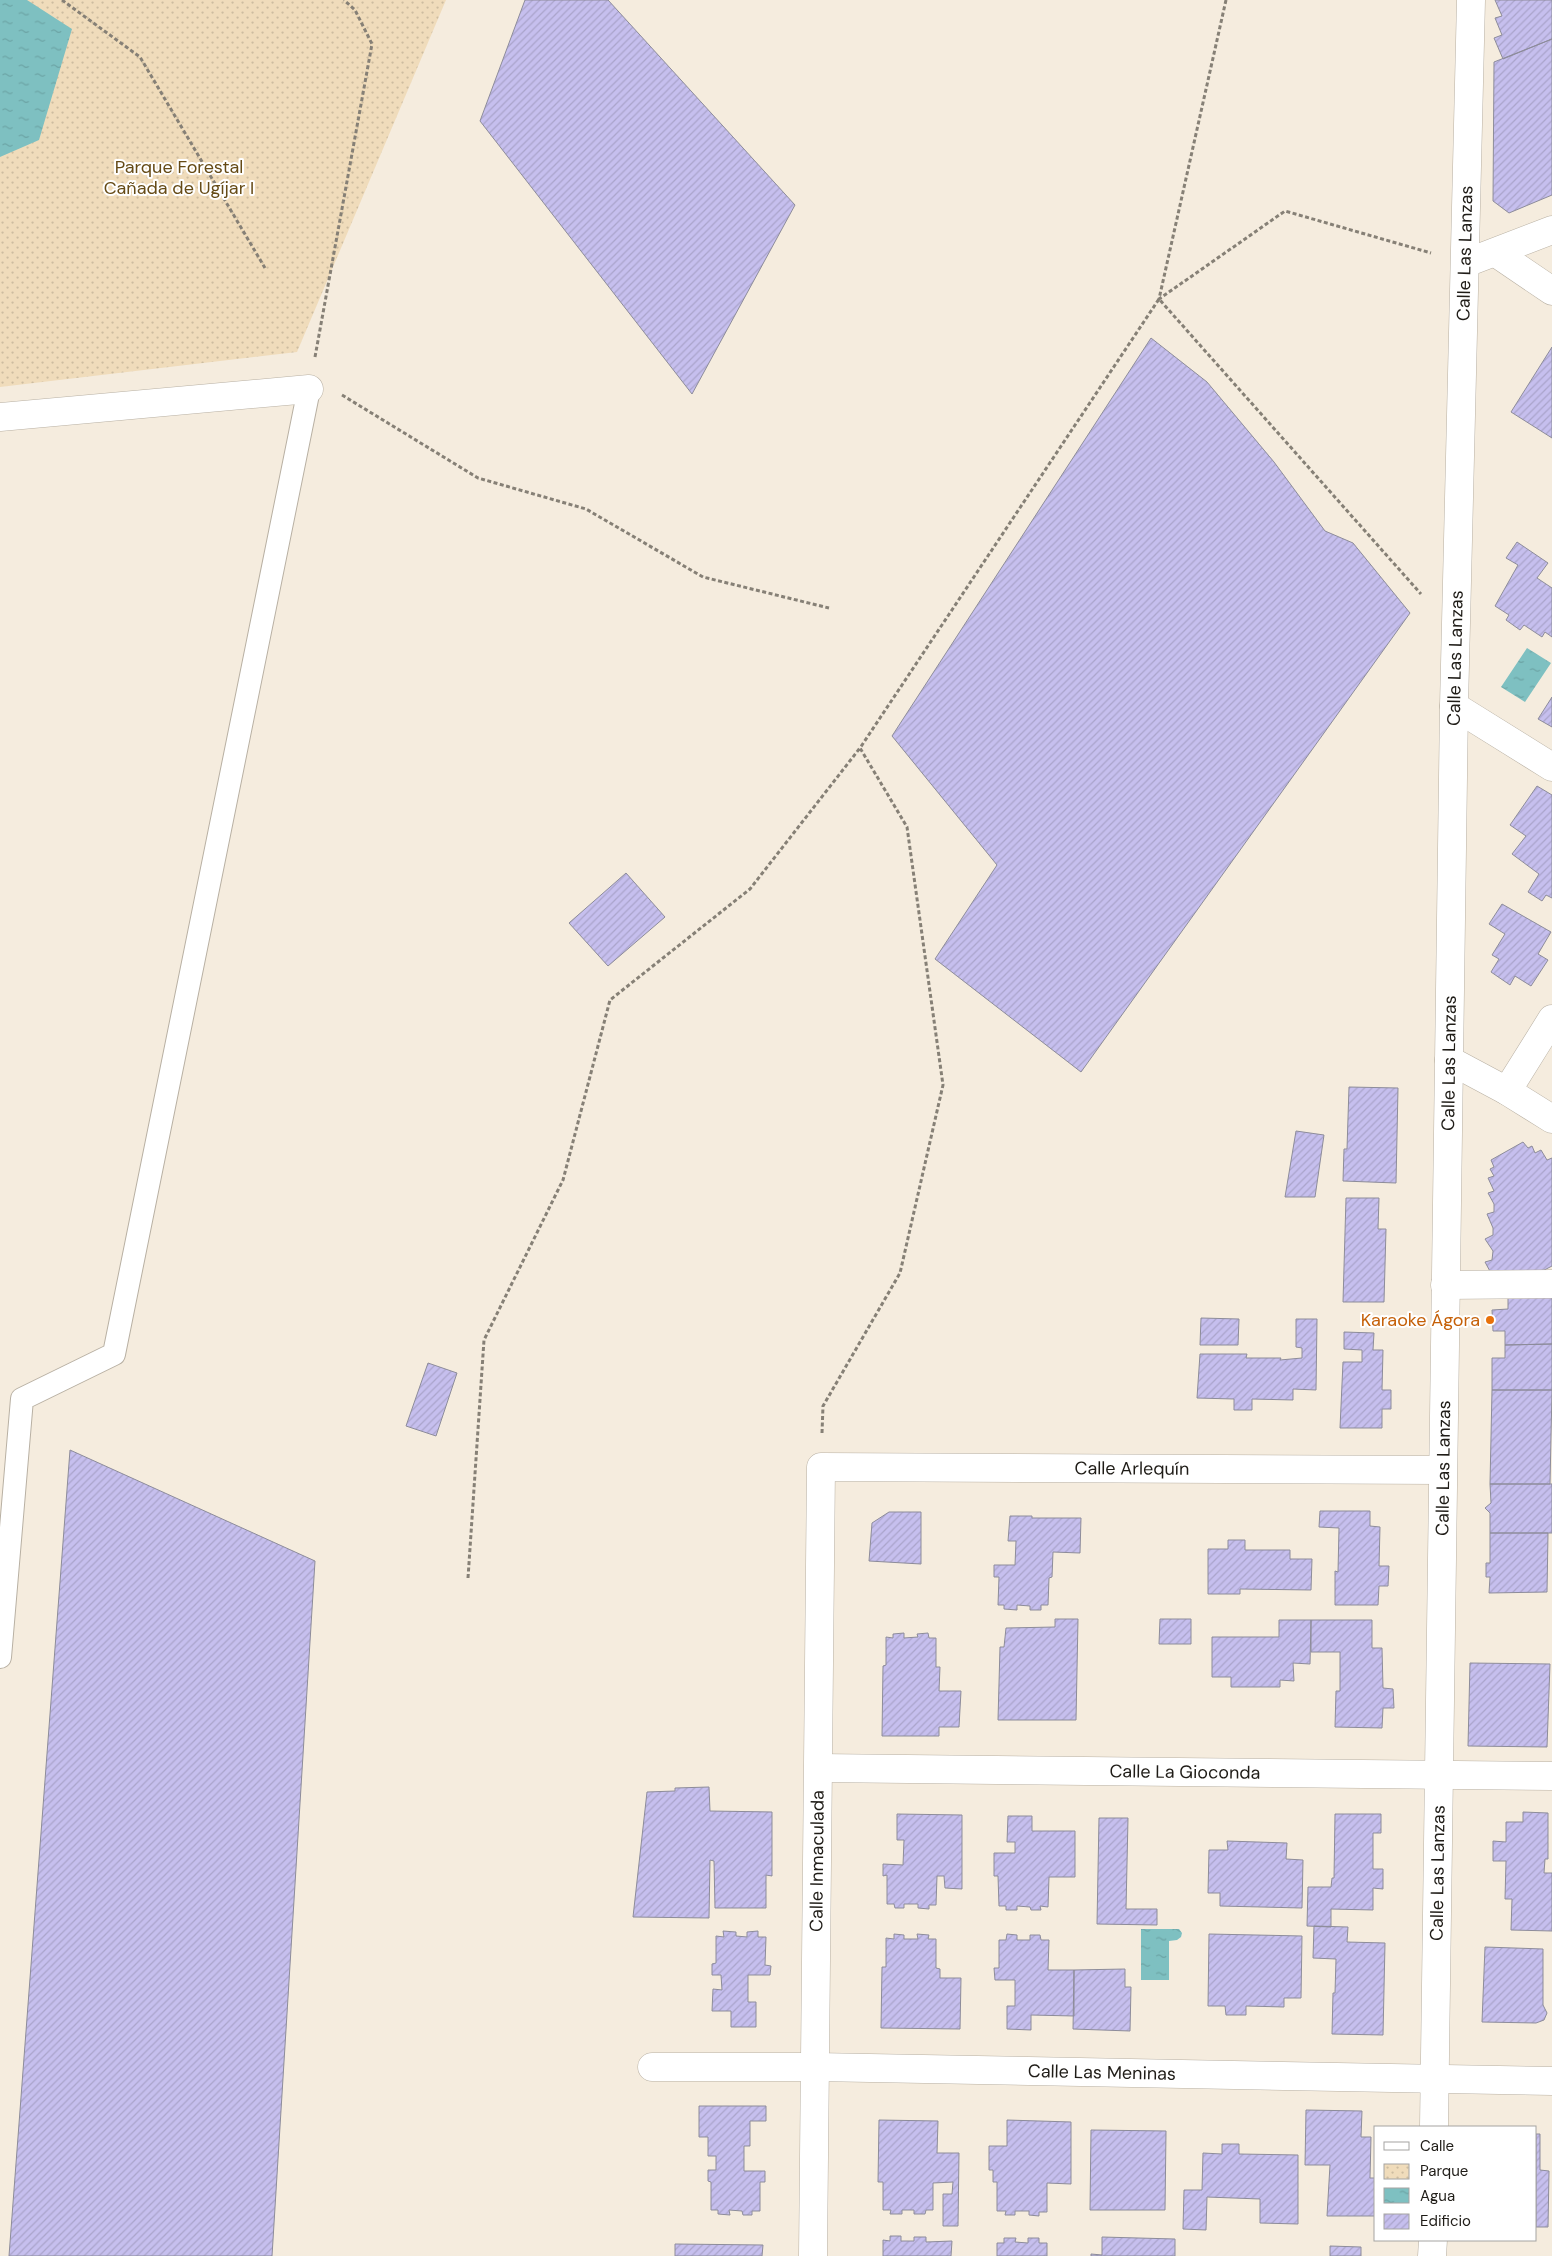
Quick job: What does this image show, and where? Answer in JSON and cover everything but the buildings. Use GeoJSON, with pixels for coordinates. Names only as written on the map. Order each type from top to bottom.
{"type":"FeatureCollection","features":[{"type":"Feature","properties":{"kind":"street","name":"Calle Las Lanzas"},"geometry":{"type":"LineString","coordinates":[[1434,2126],[1454,706],[1471,0]]}},
{"type":"Feature","properties":{"kind":"street"},"geometry":{"type":"LineString","coordinates":[[1466,263],[1552,230]]}},
{"type":"Feature","properties":{"kind":"street"},"geometry":{"type":"LineString","coordinates":[[1496,253],[1552,291]]}},
{"type":"Feature","properties":{"kind":"street"},"geometry":{"type":"LineString","coordinates":[[0,417],[309,389]]}},
{"type":"Feature","properties":{"kind":"street"},"geometry":{"type":"LineString","coordinates":[[1454,706],[1552,767]]}},
{"type":"Feature","properties":{"kind":"street"},"geometry":{"type":"LineString","coordinates":[[1507,1091],[1552,1019]]}},
{"type":"Feature","properties":{"kind":"street"},"geometry":{"type":"LineString","coordinates":[[1449,1060],[1507,1091],[1552,1119]]}},
{"type":"Feature","properties":{"kind":"street"},"geometry":{"type":"LineString","coordinates":[[1445,1285],[1552,1284]]}},
{"type":"Feature","properties":{"kind":"street","name":"Calle Arlequín"},"geometry":{"type":"LineString","coordinates":[[821,1467],[1442,1470]]}},
{"type":"Feature","properties":{"kind":"street","name":"Calle Inmaculada"},"geometry":{"type":"LineString","coordinates":[[813,2256],[821,1467]]}},
{"type":"Feature","properties":{"kind":"street","name":"Calle La Gioconda"},"geometry":{"type":"LineString","coordinates":[[819,1768],[1439,1777],[1552,1776]]}},
{"type":"Feature","properties":{"kind":"street","name":"Calle Las Meninas"},"geometry":{"type":"LineString","coordinates":[[652,2067],[816,2067],[1552,2081]]}},
{"type":"Feature","properties":{"kind":"street"},"geometry":{"type":"LineString","coordinates":[[1432,2256],[1433,2241]]}},
{"type":"Feature","properties":{"kind":"lane"},"geometry":{"type":"LineString","coordinates":[[0,1658],[22,1399],[114,1354],[309,389]]}},
{"type":"Feature","properties":{"kind":"path"},"geometry":{"type":"LineString","coordinates":[[62,0],[140,57],[265,268]]}},
{"type":"Feature","properties":{"kind":"path"},"geometry":{"type":"LineString","coordinates":[[344,0],[355,10],[372,44],[309,389],[333,390],[478,478],[586,509],[703,577],[829,608]]}},
{"type":"Feature","properties":{"kind":"path"},"geometry":{"type":"LineString","coordinates":[[468,1578],[484,1340],[563,1180],[610,1000],[750,889],[860,748],[1159,299],[1226,0]]}},
{"type":"Feature","properties":{"kind":"path"},"geometry":{"type":"LineString","coordinates":[[1159,299],[1285,211],[1466,263]]}},
{"type":"Feature","properties":{"kind":"path"},"geometry":{"type":"LineString","coordinates":[[1159,299],[1428,601],[1457,601]]}},
{"type":"Feature","properties":{"kind":"path"},"geometry":{"type":"LineString","coordinates":[[821,1467],[823,1406],[900,1273],[943,1085],[907,827],[860,748]]}},
{"type":"Feature","properties":{"kind":"green space","name":"Parque Forestal Cañada de Ugíjar I"},"geometry":{"type":"Polygon","coordinates":[[[0,0],[446,0],[297,352],[0,387],[0,0]]]}},
{"type":"Feature","properties":{"kind":"water"},"geometry":{"type":"Polygon","coordinates":[[[0,0],[27,0],[72,29],[39,140],[0,157],[0,0]]]}},
{"type":"Feature","properties":{"kind":"water"},"geometry":{"type":"Polygon","coordinates":[[[1527,648],[1551,663],[1525,702],[1501,687],[1527,648]]]}},
{"type":"Feature","properties":{"kind":"water"},"geometry":{"type":"Polygon","coordinates":[[[1141,1929],[1179,1929],[1182,1933],[1181,1937],[1177,1940],[1169,1941],[1169,1980],[1141,1980],[1141,1929]]]}},
{"type":"Feature","properties":{"kind":"place","name":"Karaoke Ágora"},"geometry":{"type":"Point","coordinates":[1490,1320]}}]}
